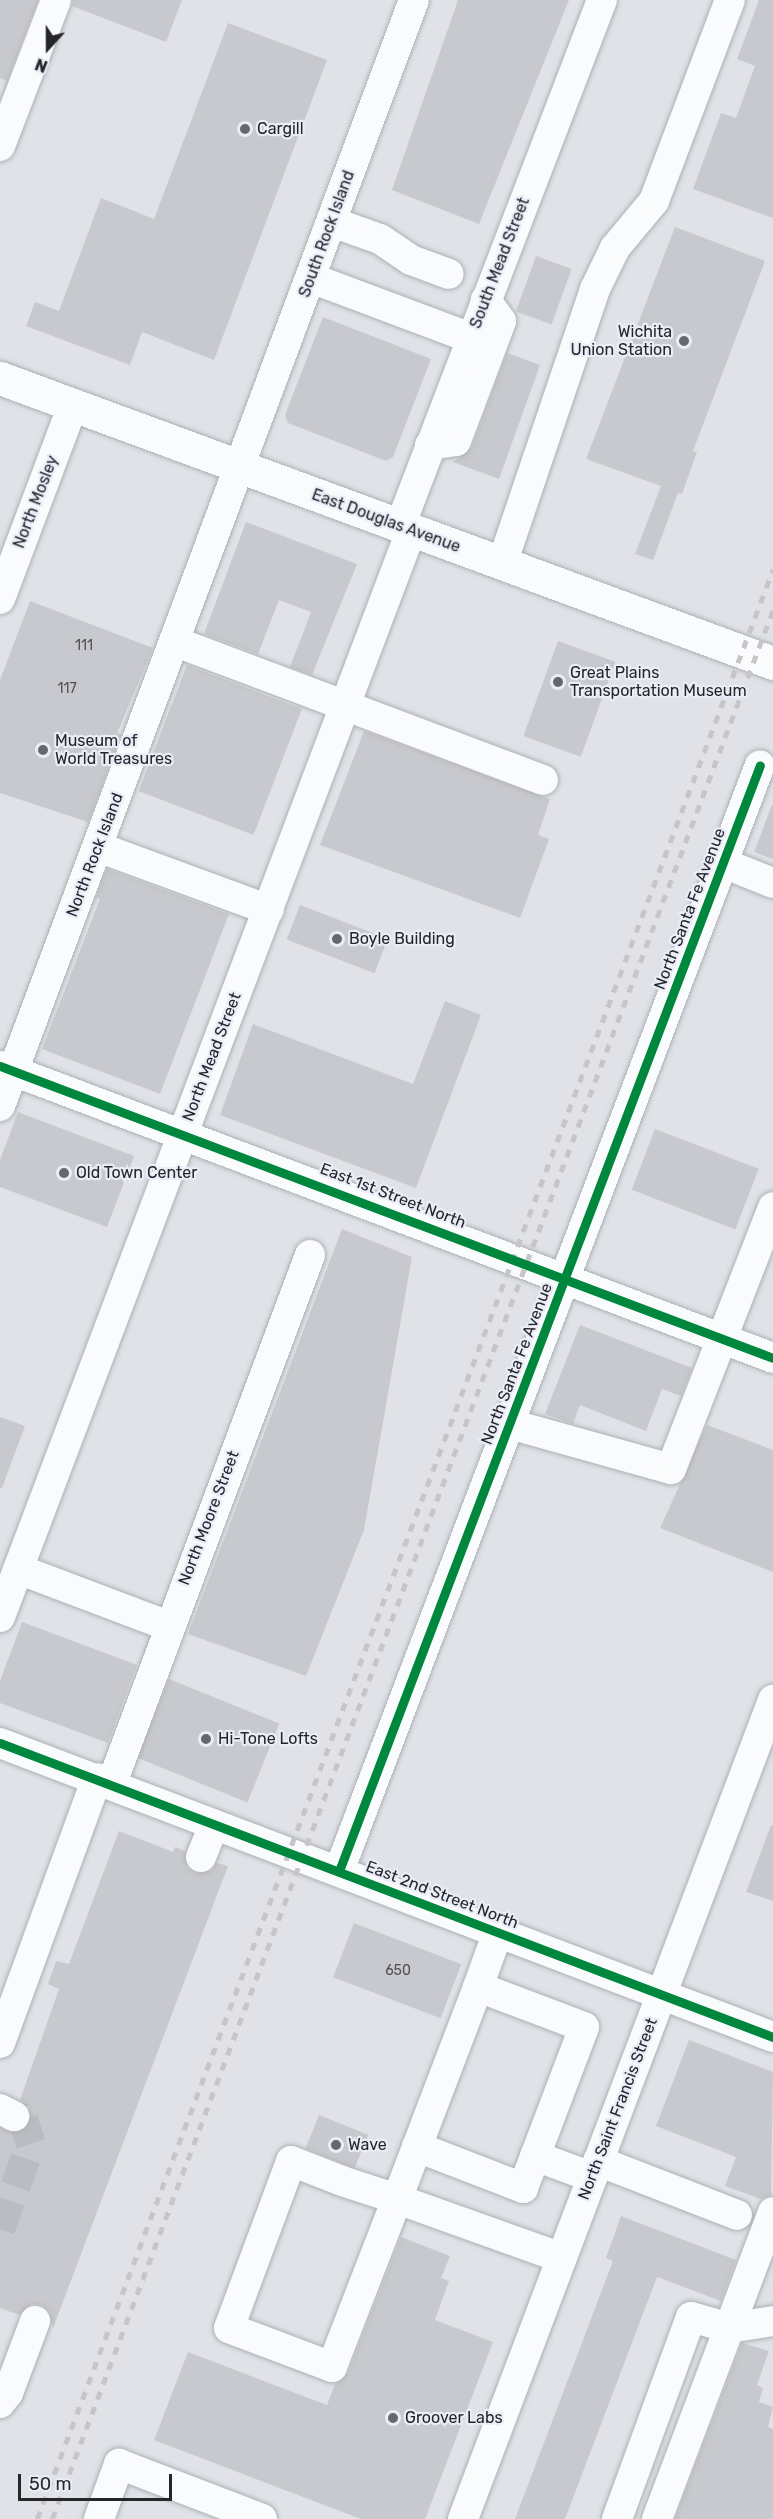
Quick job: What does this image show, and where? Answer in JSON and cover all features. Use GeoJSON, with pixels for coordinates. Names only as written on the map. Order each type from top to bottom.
{"type":"FeatureCollection","features":[{"type":"Feature","properties":{"kind":"main road","name":"East Douglas Avenue"},"geometry":{"type":"LineString","coordinates":[[0,378],[773,663]]}},
{"type":"Feature","properties":{"kind":"street"},"geometry":{"type":"LineString","coordinates":[[0,146],[56,0]]}},
{"type":"Feature","properties":{"kind":"street","name":"South Rock Island"},"geometry":{"type":"LineString","coordinates":[[241,468],[267,396],[320,281],[332,222],[414,0]]}},
{"type":"Feature","properties":{"kind":"street","name":"South Mead Street"},"geometry":{"type":"LineString","coordinates":[[406,528],[430,445],[602,0]]}},
{"type":"Feature","properties":{"kind":"street"},"geometry":{"type":"LineString","coordinates":[[502,564],[595,289],[615,248],[654,201],[730,0]]}},
{"type":"Feature","properties":{"kind":"street"},"geometry":{"type":"LineString","coordinates":[[332,222],[380,239],[411,260],[449,274]]}},
{"type":"Feature","properties":{"kind":"street"},"geometry":{"type":"LineString","coordinates":[[320,281],[471,338]]}},
{"type":"Feature","properties":{"kind":"street"},"geometry":{"type":"LineString","coordinates":[[430,445],[456,441],[501,321],[486,300]]}},
{"type":"Feature","properties":{"kind":"street","name":"North Mosley"},"geometry":{"type":"LineString","coordinates":[[3,583],[73,405]]}},
{"type":"Feature","properties":{"kind":"street","name":"North Rock Island"},"geometry":{"type":"LineString","coordinates":[[0,1107],[7,1069],[98,847],[241,468]]}},
{"type":"Feature","properties":{"kind":"street","name":"North Mead Street"},"geometry":{"type":"LineString","coordinates":[[0,1617],[347,706],[406,528]]}},
{"type":"Feature","properties":{"kind":"street"},"geometry":{"type":"LineString","coordinates":[[176,642],[543,780]]}},
{"type":"Feature","properties":{"kind":"street","name":"North Santa Fe Avenue"},"geometry":{"type":"LineString","coordinates":[[339,1871],[760,765]]}},
{"type":"Feature","properties":{"kind":"street"},"geometry":{"type":"LineString","coordinates":[[98,847],[269,910]]}},
{"type":"Feature","properties":{"kind":"street"},"geometry":{"type":"LineString","coordinates":[[723,863],[773,883]]}},
{"type":"Feature","properties":{"kind":"street","name":"East 1st Street North"},"geometry":{"type":"LineString","coordinates":[[7,1069],[183,1132],[773,1358]]}},
{"type":"Feature","properties":{"kind":"street"},"geometry":{"type":"LineString","coordinates":[[510,1424],[671,1469],[725,1339],[761,1280],[773,1208]]}},
{"type":"Feature","properties":{"kind":"street","name":"North Moore Street"},"geometry":{"type":"LineString","coordinates":[[0,2043],[169,1626],[310,1255]]}},
{"type":"Feature","properties":{"kind":"street"},"geometry":{"type":"LineString","coordinates":[[18,1569],[169,1626]]}},
{"type":"Feature","properties":{"kind":"street","name":"North Saint Francis Street"},"geometry":{"type":"LineString","coordinates":[[463,2519],[773,1700]]}},
{"type":"Feature","properties":{"kind":"street","name":"East 2nd Street North"},"geometry":{"type":"LineString","coordinates":[[0,1743],[105,1781],[773,2037]]}},
{"type":"Feature","properties":{"kind":"street"},"geometry":{"type":"LineString","coordinates":[[201,1857],[214,1824]]}},
{"type":"Feature","properties":{"kind":"street"},"geometry":{"type":"LineString","coordinates":[[498,1932],[417,2147],[397,2199],[332,2367],[229,2328],[291,2161],[397,2199],[562,2258]]}},
{"type":"Feature","properties":{"kind":"street"},"geometry":{"type":"LineString","coordinates":[[417,2147],[523,2188],[584,2027],[478,1987]]}},
{"type":"Feature","properties":{"kind":"street"},"geometry":{"type":"LineString","coordinates":[[535,2156],[595,2169],[736,2215]]}},
{"type":"Feature","properties":{"kind":"street"},"geometry":{"type":"LineString","coordinates":[[657,2519],[773,2212]]}},
{"type":"Feature","properties":{"kind":"street"},"geometry":{"type":"LineString","coordinates":[[617,2519],[691,2317],[729,2328],[773,2321]]}},
{"type":"Feature","properties":{"kind":"street"},"geometry":{"type":"LineString","coordinates":[[0,2403],[8,2393],[35,2321]]}},
{"type":"Feature","properties":{"kind":"street"},"geometry":{"type":"LineString","coordinates":[[99,2519],[119,2464],[262,2519]]}},
{"type":"Feature","properties":{"kind":"building"},"geometry":{"type":"Polygon","coordinates":[[[0,0],[38,0],[7,81],[0,78],[0,0]]]}},
{"type":"Feature","properties":{"kind":"building"},"geometry":{"type":"Polygon","coordinates":[[[73,0],[182,0],[166,42],[72,6],[73,0]]]}},
{"type":"Feature","properties":{"kind":"building"},"geometry":{"type":"Polygon","coordinates":[[[458,0],[569,0],[479,224],[392,190],[458,0]]]}},
{"type":"Feature","properties":{"kind":"building"},"geometry":{"type":"Polygon","coordinates":[[[759,0],[773,0],[773,218],[693,189],[721,113],[736,118],[755,66],[737,59],[759,0]]]}},
{"type":"Feature","properties":{"kind":"building","name":"Cargill"},"geometry":{"type":"Polygon","coordinates":[[[228,23],[327,60],[214,360],[142,332],[130,365],[26,326],[35,302],[59,311],[101,198],[154,219],[228,23]]]}},
{"type":"Feature","properties":{"kind":"building","name":"Wichita Union Station"},"geometry":{"type":"Polygon","coordinates":[[[675,227],[765,261],[693,451],[697,452],[682,494],[678,493],[653,560],[635,554],[661,486],[586,459],[675,227]]]}},
{"type":"Feature","properties":{"kind":"building"},"geometry":{"type":"Polygon","coordinates":[[[536,256],[572,269],[552,324],[516,311],[536,256]]]}},
{"type":"Feature","properties":{"kind":"building"},"geometry":{"type":"Polygon","coordinates":[[[323,317],[431,359],[393,457],[386,461],[288,423],[285,415],[323,317]]]}},
{"type":"Feature","properties":{"kind":"building"},"geometry":{"type":"Polygon","coordinates":[[[507,353],[540,365],[499,479],[453,462],[472,447],[507,353]]]}},
{"type":"Feature","properties":{"kind":"building"},"geometry":{"type":"Polygon","coordinates":[[[246,522],[357,564],[312,675],[290,667],[311,612],[279,600],[258,654],[204,634],[246,522]]]}},
{"type":"Feature","properties":{"kind":"building"},"geometry":{"type":"Polygon","coordinates":[[[30,601],[153,648],[117,733],[121,735],[88,822],[0,793],[0,680],[30,601]]]}},
{"type":"Feature","properties":{"kind":"building"},"geometry":{"type":"Polygon","coordinates":[[[558,641],[615,662],[581,757],[523,736],[558,641]]]}},
{"type":"Feature","properties":{"kind":"building"},"geometry":{"type":"Polygon","coordinates":[[[187,665],[302,709],[253,835],[139,791],[187,665]]]}},
{"type":"Feature","properties":{"kind":"building"},"geometry":{"type":"Polygon","coordinates":[[[364,731],[550,799],[538,835],[549,839],[520,918],[320,845],[364,731]]]}},
{"type":"Feature","properties":{"kind":"building"},"geometry":{"type":"Polygon","coordinates":[[[773,805],[773,859],[754,852],[773,805]]]}},
{"type":"Feature","properties":{"kind":"building"},"geometry":{"type":"Polygon","coordinates":[[[107,869],[229,914],[160,1094],[42,1049],[100,899],[96,897],[107,869]]]}},
{"type":"Feature","properties":{"kind":"building","name":"Boyle Building"},"geometry":{"type":"Polygon","coordinates":[[[300,905],[388,939],[374,973],[287,940],[300,905]]]}},
{"type":"Feature","properties":{"kind":"building"},"geometry":{"type":"Polygon","coordinates":[[[445,1001],[481,1015],[416,1188],[220,1115],[253,1024],[413,1084],[445,1001]]]}},
{"type":"Feature","properties":{"kind":"building","name":"Old Town Center"},"geometry":{"type":"Polygon","coordinates":[[[18,1112],[134,1156],[107,1227],[0,1187],[0,1160],[18,1112]]]}},
{"type":"Feature","properties":{"kind":"building"},"geometry":{"type":"Polygon","coordinates":[[[655,1129],[759,1169],[735,1229],[632,1190],[655,1129]]]}},
{"type":"Feature","properties":{"kind":"building"},"geometry":{"type":"Polygon","coordinates":[[[342,1229],[412,1257],[364,1530],[306,1676],[188,1634],[342,1229]]]}},
{"type":"Feature","properties":{"kind":"building"},"geometry":{"type":"Polygon","coordinates":[[[580,1325],[692,1368],[681,1396],[662,1389],[646,1431],[580,1405],[573,1424],[545,1414],[580,1325]]]}},
{"type":"Feature","properties":{"kind":"building"},"geometry":{"type":"Polygon","coordinates":[[[0,1417],[25,1426],[2,1488],[0,1488],[0,1417]]]}},
{"type":"Feature","properties":{"kind":"building"},"geometry":{"type":"Polygon","coordinates":[[[707,1425],[773,1450],[773,1572],[660,1528],[707,1425]]]}},
{"type":"Feature","properties":{"kind":"building"},"geometry":{"type":"Polygon","coordinates":[[[22,1622],[137,1665],[108,1743],[0,1703],[0,1681],[22,1622]]]}},
{"type":"Feature","properties":{"kind":"building","name":"Hi-Tone Lofts"},"geometry":{"type":"Polygon","coordinates":[[[169,1679],[279,1724],[247,1802],[137,1758],[169,1679]]]}},
{"type":"Feature","properties":{"kind":"building"},"geometry":{"type":"Polygon","coordinates":[[[771,1825],[773,1825],[773,1901],[746,1892],[771,1825]]]}},
{"type":"Feature","properties":{"kind":"building"},"geometry":{"type":"Polygon","coordinates":[[[119,1831],[173,1852],[175,1847],[185,1851],[187,1867],[195,1873],[211,1871],[217,1863],[228,1866],[53,2328],[49,2311],[42,2305],[32,2304],[19,2315],[0,2308],[0,2128],[16,2133],[30,2123],[29,2107],[20,2100],[59,1989],[48,1984],[56,1961],[69,1964],[119,1831]]]}},
{"type":"Feature","properties":{"kind":"building"},"geometry":{"type":"Polygon","coordinates":[[[354,1923],[461,1964],[441,2018],[333,1977],[354,1923]]]}},
{"type":"Feature","properties":{"kind":"building"},"geometry":{"type":"Polygon","coordinates":[[[689,2040],[773,2072],[771,2195],[761,2199],[725,2186],[736,2157],[656,2126],[689,2040]]]}},
{"type":"Feature","properties":{"kind":"building","name":"Wave"},"geometry":{"type":"Polygon","coordinates":[[[319,2115],[368,2135],[355,2168],[306,2148],[319,2115]]]}},
{"type":"Feature","properties":{"kind":"building"},"geometry":{"type":"Polygon","coordinates":[[[621,2216],[736,2260],[721,2301],[657,2277],[565,2519],[515,2519],[613,2261],[606,2258],[621,2216]]]}},
{"type":"Feature","properties":{"kind":"building","name":"Groover Labs"},"geometry":{"type":"Polygon","coordinates":[[[401,2237],[450,2256],[441,2278],[449,2281],[435,2320],[493,2342],[425,2519],[361,2519],[154,2440],[188,2352],[327,2405],[335,2384],[348,2373],[401,2237]]]}},
{"type":"Feature","properties":{"kind":"building"},"geometry":{"type":"Polygon","coordinates":[[[742,2343],[769,2351],[757,2385],[763,2388],[759,2402],[773,2407],[768,2427],[773,2429],[773,2519],[675,2519],[742,2343]]]}},
{"type":"Feature","properties":{"kind":"tunnel"},"geometry":{"type":"LineString","coordinates":[[0,2229],[31,2144],[23,2119],[14,2116]]}},
{"type":"Feature","properties":{"kind":"railway"},"geometry":{"type":"LineString","coordinates":[[37,2519],[773,569]]}},
{"type":"Feature","properties":{"kind":"railway"},"geometry":{"type":"LineString","coordinates":[[52,2519],[773,610]]}},
{"type":"Feature","properties":{"kind":"cycle path"},"geometry":{"type":"LineString","coordinates":[[339,1871],[760,765]]}},
{"type":"Feature","properties":{"kind":"cycle path"},"geometry":{"type":"LineString","coordinates":[[0,1066],[773,1358]]}},
{"type":"Feature","properties":{"kind":"cycle path"},"geometry":{"type":"LineString","coordinates":[[0,1743],[773,2037]]}},
{"type":"Feature","properties":{"kind":"place","name":"Cargill"},"geometry":{"type":"Point","coordinates":[245,129]}},
{"type":"Feature","properties":{"kind":"place","name":"Wichita Union Station"},"geometry":{"type":"Point","coordinates":[684,341]}},
{"type":"Feature","properties":{"kind":"place","name":"Great Plains Transportation Museum"},"geometry":{"type":"Point","coordinates":[558,682]}},
{"type":"Feature","properties":{"kind":"place","name":"Museum of World Treasures"},"geometry":{"type":"Point","coordinates":[43,750]}},
{"type":"Feature","properties":{"kind":"place","name":"Boyle Building"},"geometry":{"type":"Point","coordinates":[337,939]}},
{"type":"Feature","properties":{"kind":"place","name":"Old Town Center"},"geometry":{"type":"Point","coordinates":[64,1173]}},
{"type":"Feature","properties":{"kind":"place","name":"Hi-Tone Lofts"},"geometry":{"type":"Point","coordinates":[206,1739]}},
{"type":"Feature","properties":{"kind":"place","name":"Wave"},"geometry":{"type":"Point","coordinates":[336,2145]}},
{"type":"Feature","properties":{"kind":"place","name":"Groover Labs"},"geometry":{"type":"Point","coordinates":[393,2418]}}]}
